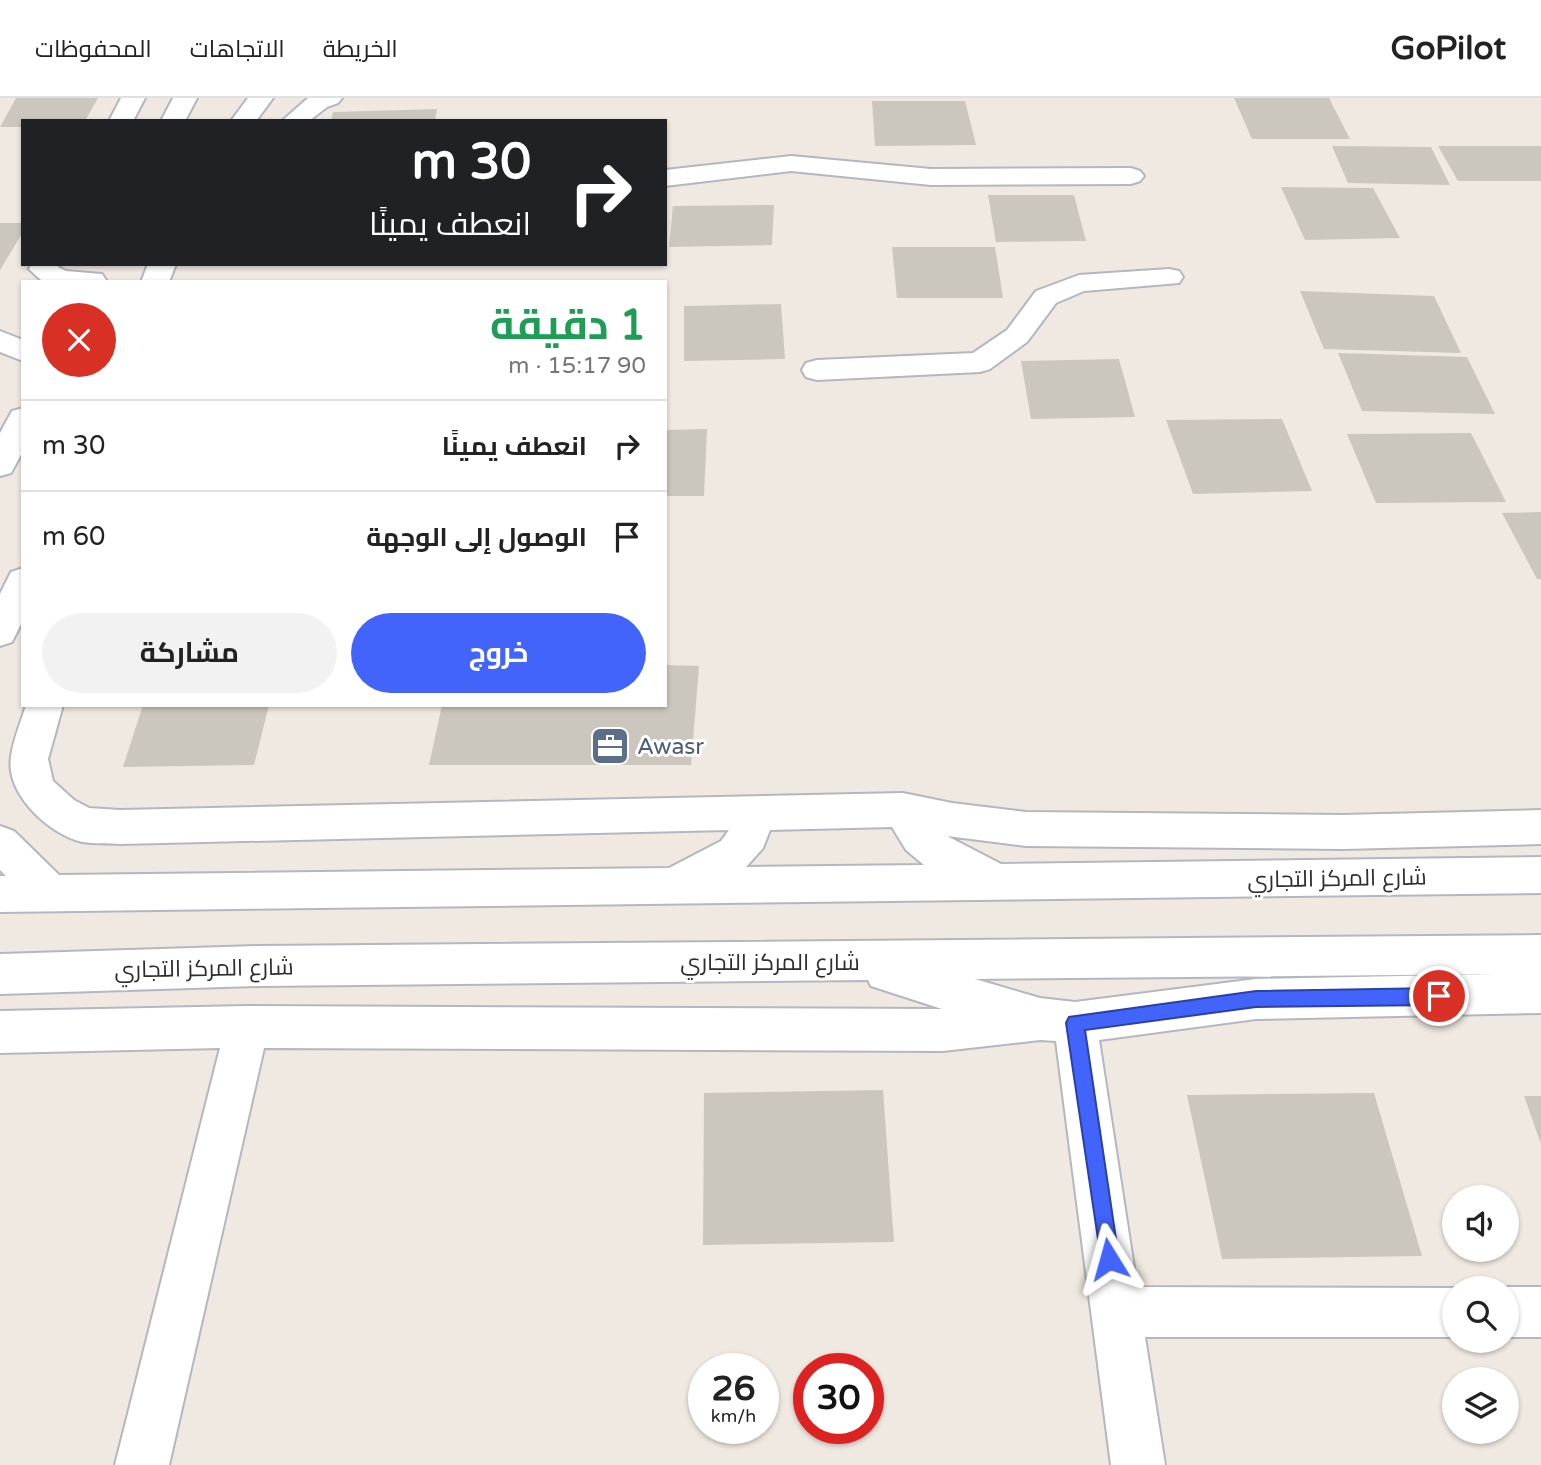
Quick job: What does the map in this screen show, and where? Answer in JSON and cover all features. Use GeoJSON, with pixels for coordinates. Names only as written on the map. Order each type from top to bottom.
{"type":"FeatureCollection","features":[{"type":"Feature","properties":{"kind":"street"},"geometry":{"type":"LineString","coordinates":[[122,119],[133,98]]}},
{"type":"Feature","properties":{"kind":"street"},"geometry":{"type":"LineString","coordinates":[[174,119],[185,98]]}},
{"type":"Feature","properties":{"kind":"street"},"geometry":{"type":"LineString","coordinates":[[227,119],[236,98]]}},
{"type":"Feature","properties":{"kind":"street"},"geometry":{"type":"LineString","coordinates":[[245,119],[261,98]]}},
{"type":"Feature","properties":{"kind":"street"},"geometry":{"type":"LineString","coordinates":[[297,119],[318,102],[330,98]]}},
{"type":"Feature","properties":{"kind":"street"},"geometry":{"type":"LineString","coordinates":[[667,178],[698,177],[776,163],[813,165],[863,174],[943,178],[1131,177]]}},
{"type":"Feature","properties":{"kind":"street"},"geometry":{"type":"LineString","coordinates":[[44,266],[43,269],[49,275],[64,279],[95,275]]}},
{"type":"Feature","properties":{"kind":"street"},"geometry":{"type":"LineString","coordinates":[[817,370],[980,362],[1017,336],[1046,297],[1079,284],[1169,277]]}},
{"type":"Feature","properties":{"kind":"street"},"geometry":{"type":"LineString","coordinates":[[0,339],[21,329]]}},
{"type":"Feature","properties":{"kind":"street"},"geometry":{"type":"LineString","coordinates":[[0,339],[21,351]]}},
{"type":"Feature","properties":{"kind":"street"},"geometry":{"type":"LineString","coordinates":[[0,465],[21,422]]}},
{"type":"Feature","properties":{"kind":"street"},"geometry":{"type":"LineString","coordinates":[[0,632],[21,585]]}},
{"type":"Feature","properties":{"kind":"street"},"geometry":{"type":"LineString","coordinates":[[44,707],[29,759],[36,789],[60,812],[83,825],[120,827],[903,810],[952,820],[1026,828],[1343,832],[1541,827]]}},
{"type":"Feature","properties":{"kind":"street"},"geometry":{"type":"LineString","coordinates":[[903,810],[920,838],[942,855],[998,882]]}},
{"type":"Feature","properties":{"kind":"street"},"geometry":{"type":"LineString","coordinates":[[674,885],[735,853],[749,836],[754,814]]}},
{"type":"Feature","properties":{"kind":"street"},"geometry":{"type":"LineString","coordinates":[[0,843],[50,893]]}},
{"type":"Feature","properties":{"kind":"street","name":"شارع المركز التجاري"},"geometry":{"type":"LineString","coordinates":[[0,894],[1541,875]]}},
{"type":"Feature","properties":{"kind":"street","name":"شارع المركز التجاري"},"geometry":{"type":"LineString","coordinates":[[0,974],[260,966],[1541,954]]}},
{"type":"Feature","properties":{"kind":"street"},"geometry":{"type":"LineString","coordinates":[[850,961],[1057,1021]]}},
{"type":"Feature","properties":{"kind":"street"},"geometry":{"type":"LineString","coordinates":[[0,1032],[247,1027],[943,1030],[1057,1021],[1256,999],[1541,993]]}},
{"type":"Feature","properties":{"kind":"street"},"geometry":{"type":"LineString","coordinates":[[1057,1021],[1116,1312],[1138,1465]]}},
{"type":"Feature","properties":{"kind":"street"},"geometry":{"type":"LineString","coordinates":[[142,1465],[247,1027]]}},
{"type":"Feature","properties":{"kind":"street"},"geometry":{"type":"LineString","coordinates":[[1116,1312],[1442,1312]]}},
{"type":"Feature","properties":{"kind":"street"},"geometry":{"type":"LineString","coordinates":[[1519,1312],[1541,1312]]}},
{"type":"Feature","properties":{"kind":"building"},"geometry":{"type":"Polygon","coordinates":[[[16,98],[98,98],[86,119],[21,119],[21,127],[0,127],[16,98]]]}},
{"type":"Feature","properties":{"kind":"building"},"geometry":{"type":"Polygon","coordinates":[[[1234,98],[1329,98],[1350,139],[1252,139],[1234,98]]]}},
{"type":"Feature","properties":{"kind":"building"},"geometry":{"type":"Polygon","coordinates":[[[872,101],[965,101],[976,145],[875,146],[872,101]]]}},
{"type":"Feature","properties":{"kind":"building"},"geometry":{"type":"Polygon","coordinates":[[[437,109],[435,119],[331,119],[333,112],[437,109]]]}},
{"type":"Feature","properties":{"kind":"building"},"geometry":{"type":"Polygon","coordinates":[[[1332,146],[1431,147],[1450,185],[1348,183],[1332,146]]]}},
{"type":"Feature","properties":{"kind":"building"},"geometry":{"type":"Polygon","coordinates":[[[1438,146],[1541,146],[1541,181],[1458,181],[1438,146]]]}},
{"type":"Feature","properties":{"kind":"building"},"geometry":{"type":"Polygon","coordinates":[[[1281,187],[1373,188],[1400,238],[1305,240],[1281,187]]]}},
{"type":"Feature","properties":{"kind":"building"},"geometry":{"type":"Polygon","coordinates":[[[988,195],[1074,195],[1086,241],[996,242],[988,195]]]}},
{"type":"Feature","properties":{"kind":"building"},"geometry":{"type":"Polygon","coordinates":[[[774,205],[772,245],[669,247],[673,206],[774,205]]]}},
{"type":"Feature","properties":{"kind":"building"},"geometry":{"type":"Polygon","coordinates":[[[0,223],[21,223],[21,235],[0,270],[0,223]]]}},
{"type":"Feature","properties":{"kind":"building"},"geometry":{"type":"Polygon","coordinates":[[[892,247],[995,247],[1003,298],[897,298],[892,247]]]}},
{"type":"Feature","properties":{"kind":"building"},"geometry":{"type":"Polygon","coordinates":[[[1300,291],[1434,296],[1461,353],[1324,349],[1300,291]]]}},
{"type":"Feature","properties":{"kind":"building"},"geometry":{"type":"Polygon","coordinates":[[[781,304],[785,359],[684,361],[684,306],[781,304]]]}},
{"type":"Feature","properties":{"kind":"building"},"geometry":{"type":"Polygon","coordinates":[[[1338,353],[1467,357],[1495,414],[1362,411],[1338,353]]]}},
{"type":"Feature","properties":{"kind":"building"},"geometry":{"type":"Polygon","coordinates":[[[1119,359],[1135,417],[1031,419],[1021,361],[1119,359]]]}},
{"type":"Feature","properties":{"kind":"building"},"geometry":{"type":"Polygon","coordinates":[[[1282,419],[1312,491],[1193,494],[1166,420],[1282,419]]]}},
{"type":"Feature","properties":{"kind":"building"},"geometry":{"type":"Polygon","coordinates":[[[707,429],[704,496],[667,496],[667,430],[707,429]]]}},
{"type":"Feature","properties":{"kind":"building"},"geometry":{"type":"Polygon","coordinates":[[[1471,433],[1506,502],[1376,503],[1347,434],[1471,433]]]}},
{"type":"Feature","properties":{"kind":"building"},"geometry":{"type":"Polygon","coordinates":[[[1541,512],[1541,579],[1537,579],[1502,513],[1541,512]]]}},
{"type":"Feature","properties":{"kind":"building"},"geometry":{"type":"Polygon","coordinates":[[[667,665],[699,666],[691,765],[429,765],[442,707],[667,707],[667,665]]]}},
{"type":"Feature","properties":{"kind":"building"},"geometry":{"type":"Polygon","coordinates":[[[142,707],[268,707],[254,765],[123,767],[142,707]]]}},
{"type":"Feature","properties":{"kind":"building"},"geometry":{"type":"Polygon","coordinates":[[[883,1090],[894,1242],[703,1245],[704,1093],[883,1090]]]}},
{"type":"Feature","properties":{"kind":"building"},"geometry":{"type":"Polygon","coordinates":[[[1374,1093],[1422,1256],[1222,1259],[1187,1095],[1374,1093]]]}},
{"type":"Feature","properties":{"kind":"building"},"geometry":{"type":"Polygon","coordinates":[[[1524,1096],[1541,1096],[1541,1144],[1524,1096]]]}},
{"type":"Feature","properties":{"kind":"place","name":"Awasr"},"geometry":{"type":"Point","coordinates":[610,746]}},
{"type":"Feature","properties":{"kind":"route"},"geometry":{"type":"LineString","coordinates":[[1109,1259],[1075,1023],[1256,999],[1439,996]]}}]}
